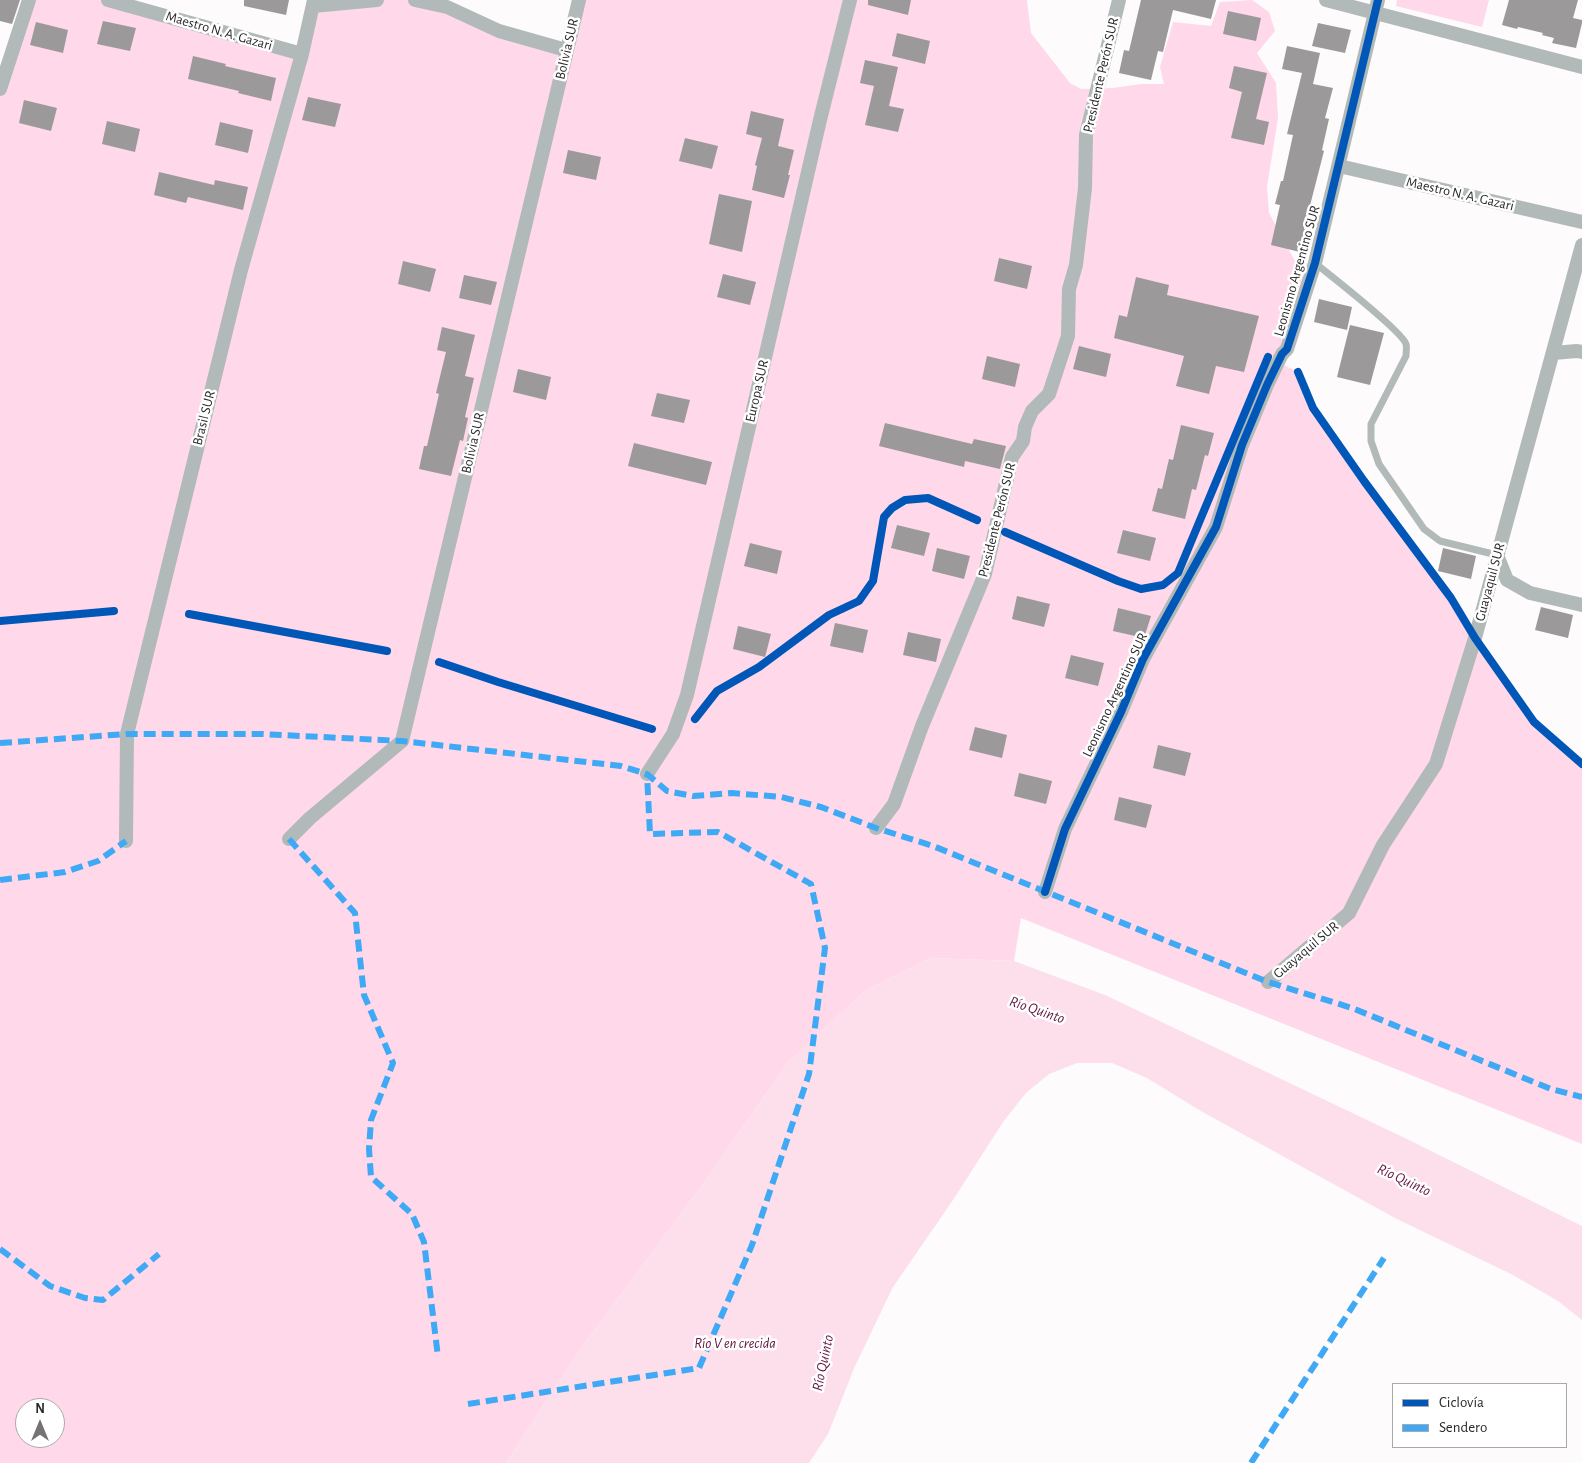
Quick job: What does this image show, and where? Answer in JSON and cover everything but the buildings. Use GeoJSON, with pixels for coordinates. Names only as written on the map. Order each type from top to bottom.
{"type":"FeatureCollection","features":[{"type":"Feature","properties":{"kind":"street"},"geometry":{"type":"LineString","coordinates":[[0,88],[29,0]]}},
{"type":"Feature","properties":{"kind":"street","name":"Maestro N. A. Gazari"},"geometry":{"type":"LineString","coordinates":[[108,0],[302,54]]}},
{"type":"Feature","properties":{"kind":"street"},"geometry":{"type":"LineString","coordinates":[[313,3],[377,0]]}},
{"type":"Feature","properties":{"kind":"street"},"geometry":{"type":"LineString","coordinates":[[415,0],[447,8],[499,31],[566,50]]}},
{"type":"Feature","properties":{"kind":"street","name":"Bolivia SUR"},"geometry":{"type":"LineString","coordinates":[[290,839],[310,818],[402,741],[578,0]]}},
{"type":"Feature","properties":{"kind":"street","name":"Europa SUR"},"geometry":{"type":"LineString","coordinates":[[646,774],[673,734],[687,694],[820,120],[850,0]]}},
{"type":"Feature","properties":{"kind":"street","name":"Presidente Perón SUR"},"geometry":{"type":"LineString","coordinates":[[876,828],[894,804],[922,726],[985,574],[1012,457],[1023,441],[1025,427],[1032,411],[1049,394],[1068,336],[1069,290],[1076,264],[1085,188],[1086,135],[1118,0]]}},
{"type":"Feature","properties":{"kind":"street"},"geometry":{"type":"LineString","coordinates":[[1326,0],[1377,6],[1582,67]]}},
{"type":"Feature","properties":{"kind":"street","name":"Brasil SUR"},"geometry":{"type":"LineString","coordinates":[[126,842],[127,734],[241,270],[302,54],[313,3]]}},
{"type":"Feature","properties":{"kind":"street","name":"Leonismo Argentino SUR"},"geometry":{"type":"LineString","coordinates":[[1045,892],[1065,829],[1121,712],[1143,659],[1216,527],[1242,444],[1282,354],[1287,349],[1315,263],[1377,6]]}},
{"type":"Feature","properties":{"kind":"street","name":"Maestro N. A. Gazari"},"geometry":{"type":"LineString","coordinates":[[1339,166],[1582,222]]}},
{"type":"Feature","properties":{"kind":"street","name":"Guayaquil SUR"},"geometry":{"type":"LineString","coordinates":[[1268,982],[1349,914],[1383,844],[1436,764],[1475,638],[1582,244]]}},
{"type":"Feature","properties":{"kind":"street"},"geometry":{"type":"LineString","coordinates":[[1553,353],[1582,352]]}},
{"type":"Feature","properties":{"kind":"street"},"geometry":{"type":"LineString","coordinates":[[1497,555],[1507,580],[1530,593],[1582,605]]}},
{"type":"Feature","properties":{"kind":"lane"},"geometry":{"type":"LineString","coordinates":[[1315,263],[1378,316],[1406,344],[1406,356],[1372,424],[1371,441],[1380,464],[1424,529],[1440,541],[1497,555]]}},
{"type":"Feature","properties":{"kind":"shaded area"},"geometry":{"type":"Polygon","coordinates":[[[29,0],[108,0],[302,54],[313,6],[377,0],[415,0],[564,49],[579,0],[1027,0],[1031,33],[1070,83],[1081,89],[1164,84],[1160,67],[1173,22],[1211,26],[1220,2],[1252,0],[1269,12],[1275,31],[1257,53],[1276,83],[1278,118],[1267,187],[1269,213],[1308,285],[1282,354],[1269,358],[1298,372],[1313,408],[1364,481],[1451,598],[1475,639],[1534,722],[1582,764],[1582,1144],[1021,918],[1014,961],[931,958],[866,990],[788,1062],[700,1188],[581,1348],[506,1463],[0,1463],[0,89],[29,0]]]}},
{"type":"Feature","properties":{"kind":"shaded area"},"geometry":{"type":"Polygon","coordinates":[[[1397,0],[1489,0],[1482,27],[1396,6],[1397,0]]]}},
{"type":"Feature","properties":{"kind":"water","name":"Río V en crecida"},"geometry":{"type":"Polygon","coordinates":[[[931,958],[1014,961],[1105,995],[1409,1140],[1582,1226],[1582,1320],[1558,1301],[1513,1275],[1395,1218],[1199,1110],[1147,1078],[1112,1063],[1077,1063],[1049,1074],[1026,1093],[1003,1122],[953,1200],[893,1287],[855,1366],[828,1434],[809,1463],[506,1463],[581,1348],[700,1188],[788,1062],[866,990],[931,958]]]}},
{"type":"Feature","properties":{"kind":"marked path"},"geometry":{"type":"LineString","coordinates":[[0,743],[127,734],[262,734],[402,741],[621,766],[647,774],[667,791],[693,796],[732,793],[781,797],[821,807],[876,828],[933,846],[1268,982],[1352,1008],[1551,1089],[1582,1097]]}},
{"type":"Feature","properties":{"kind":"marked path"},"geometry":{"type":"LineString","coordinates":[[468,1404],[699,1368],[752,1245],[809,1074],[825,948],[811,884],[718,832],[650,834],[647,774]]}},
{"type":"Feature","properties":{"kind":"marked path"},"geometry":{"type":"LineString","coordinates":[[289,839],[355,913],[364,995],[393,1063],[371,1120],[369,1149],[371,1177],[412,1214],[424,1242],[438,1357]]}},
{"type":"Feature","properties":{"kind":"marked path"},"geometry":{"type":"LineString","coordinates":[[0,880],[65,872],[98,861],[126,841]]}},
{"type":"Feature","properties":{"kind":"marked path"},"geometry":{"type":"LineString","coordinates":[[0,1249],[50,1286],[85,1298],[103,1300],[159,1254]]}},
{"type":"Feature","properties":{"kind":"marked path"},"geometry":{"type":"LineString","coordinates":[[1251,1463],[1384,1258]]}},
{"type":"Feature","properties":{"kind":"cycle path"},"geometry":{"type":"LineString","coordinates":[[1045,892],[1065,829],[1121,712],[1143,659],[1216,527],[1242,445],[1267,385],[1282,354],[1287,349],[1315,263],[1378,0]]}},
{"type":"Feature","properties":{"kind":"cycle path"},"geometry":{"type":"LineString","coordinates":[[1005,532],[1118,581],[1141,589],[1163,585],[1178,573],[1268,357]]}},
{"type":"Feature","properties":{"kind":"cycle path"},"geometry":{"type":"LineString","coordinates":[[1298,372],[1313,408],[1364,481],[1451,598],[1475,638],[1534,722],[1582,764]]}},
{"type":"Feature","properties":{"kind":"cycle path"},"geometry":{"type":"LineString","coordinates":[[695,719],[717,691],[759,667],[829,615],[859,601],[873,581],[884,517],[892,508],[905,500],[928,498],[977,520]]}},
{"type":"Feature","properties":{"kind":"cycle path"},"geometry":{"type":"LineString","coordinates":[[0,621],[114,611]]}},
{"type":"Feature","properties":{"kind":"cycle path"},"geometry":{"type":"LineString","coordinates":[[189,614],[387,651]]}},
{"type":"Feature","properties":{"kind":"cycle path"},"geometry":{"type":"LineString","coordinates":[[439,662],[652,729]]}},
{"type":"Feature","properties":{"kind":"water label","name":"Río Quinto"},"geometry":{"type":"Point","coordinates":[1037,1010]}},
{"type":"Feature","properties":{"kind":"water label","name":"Río Quinto"},"geometry":{"type":"Point","coordinates":[1404,1180]}},
{"type":"Feature","properties":{"kind":"water label","name":"Río Quinto"},"geometry":{"type":"Point","coordinates":[823,1363]}}]}
